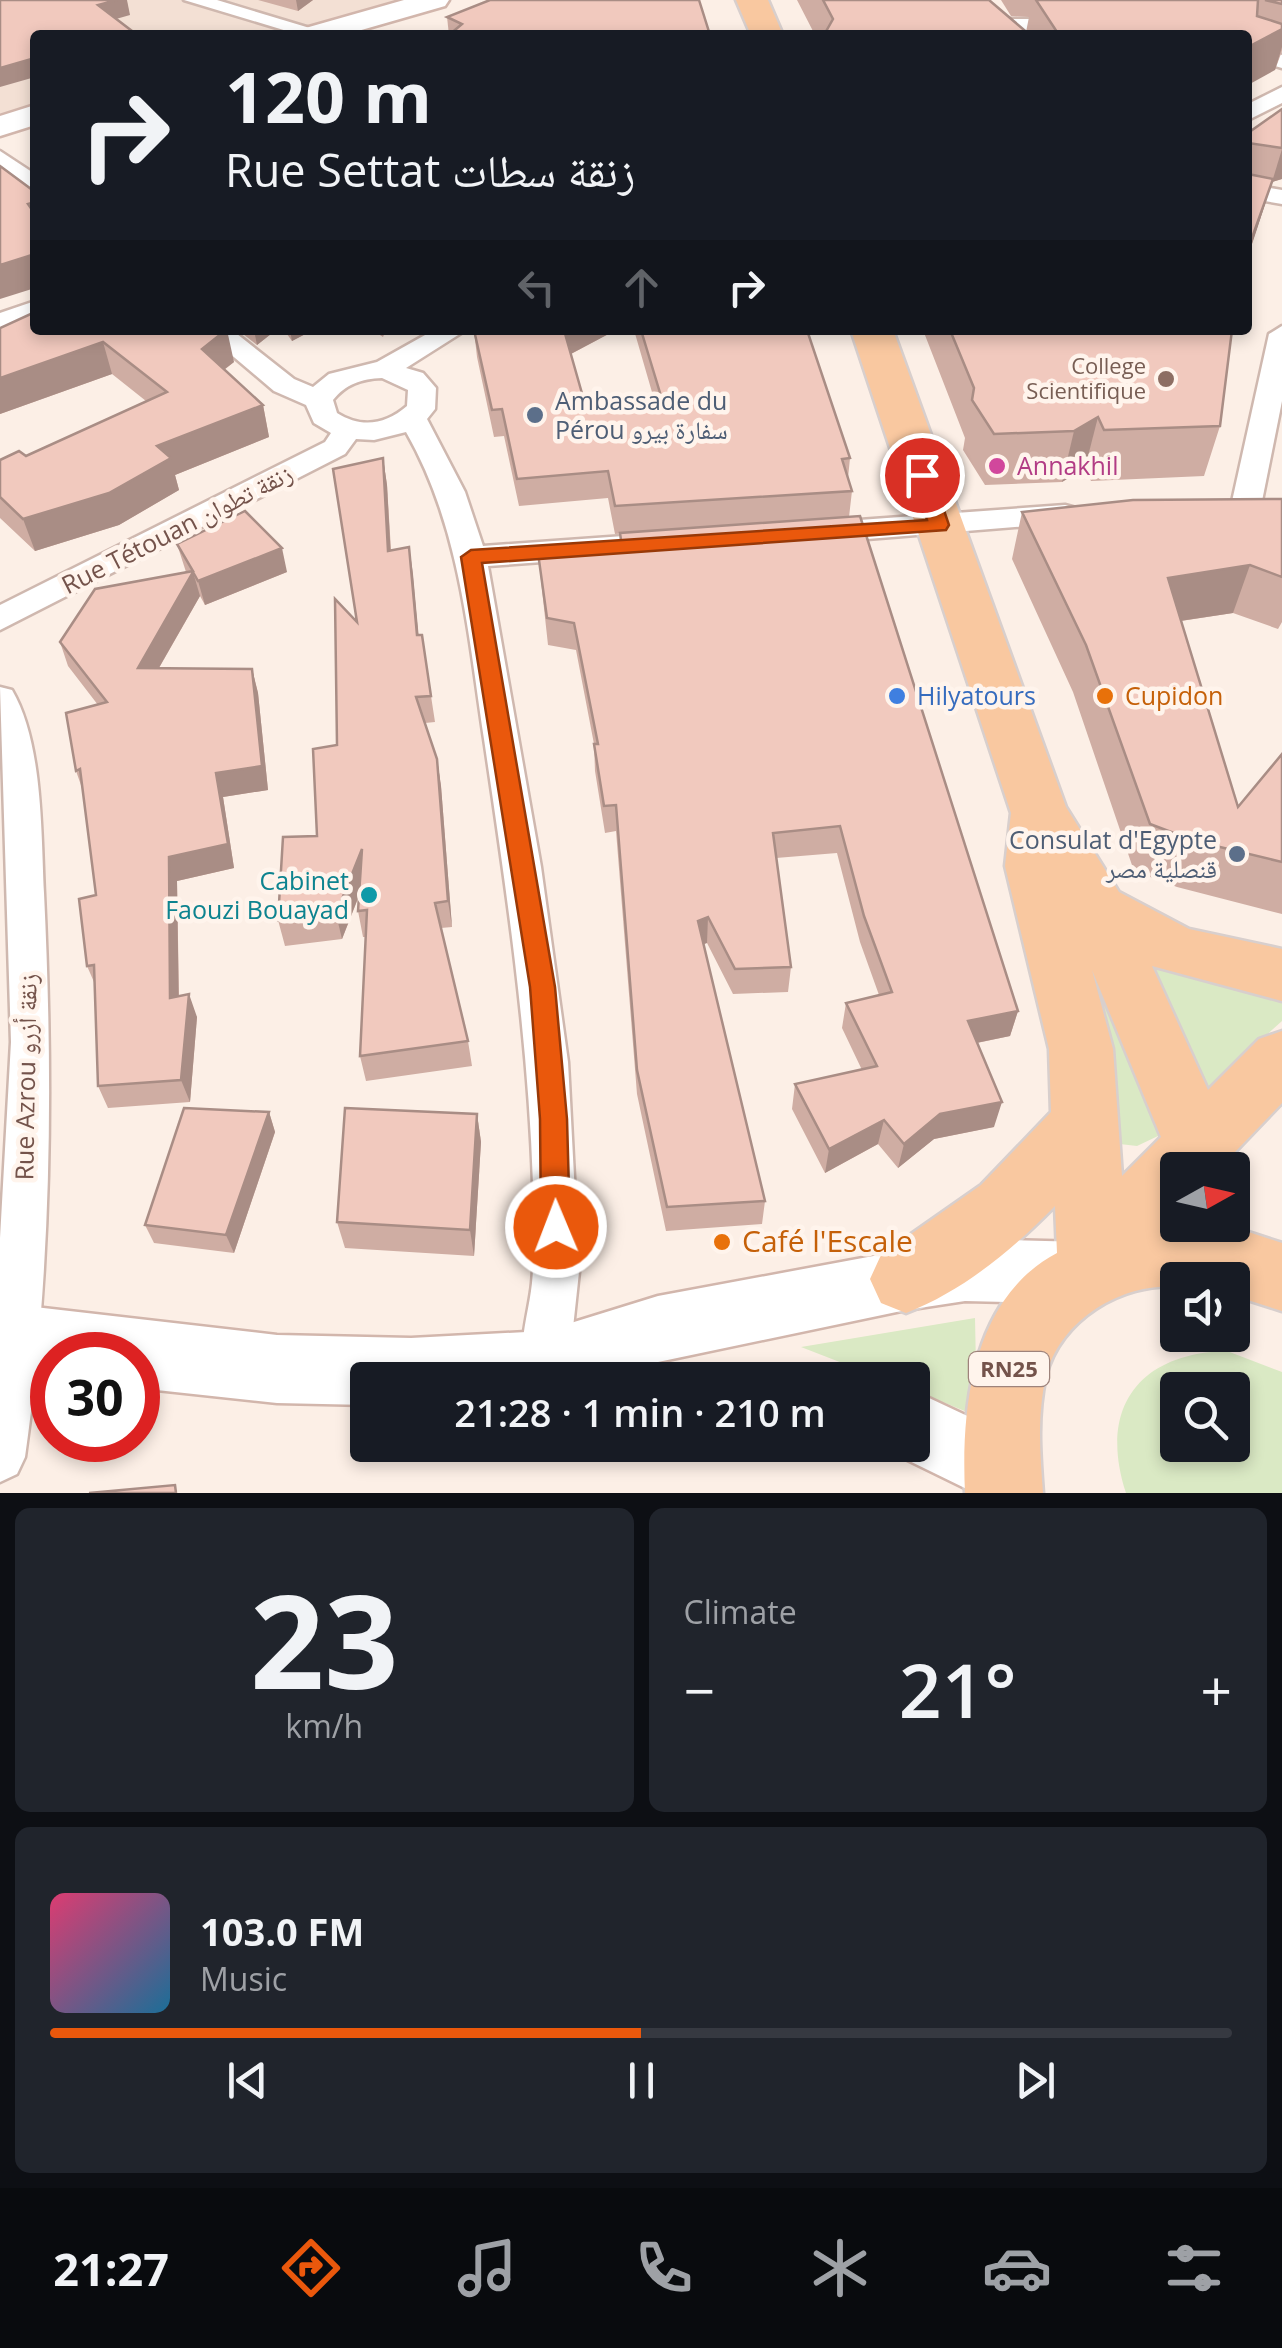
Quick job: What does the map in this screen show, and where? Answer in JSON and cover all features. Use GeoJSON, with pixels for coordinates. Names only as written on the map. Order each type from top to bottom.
{"type":"FeatureCollection","features":[{"type":"Feature","properties":{"kind":"main road"},"geometry":{"type":"LineString","coordinates":[[752,0],[765,30]]}},
{"type":"Feature","properties":{"kind":"main road"},"geometry":{"type":"LineString","coordinates":[[874,335],[1040,813],[1077,866],[1201,1152]]}},
{"type":"Feature","properties":{"kind":"main road"},"geometry":{"type":"LineString","coordinates":[[1040,813],[1034,866],[1081,1049],[1098,1267]]}},
{"type":"Feature","properties":{"kind":"main road"},"geometry":{"type":"LineString","coordinates":[[1096,908],[1123,928],[1162,945],[1282,975]]}},
{"type":"Feature","properties":{"kind":"main road"},"geometry":{"type":"LineString","coordinates":[[1209,1152],[1282,1059]]}},
{"type":"Feature","properties":{"kind":"main road"},"geometry":{"type":"LineString","coordinates":[[906,1279],[993,1222],[1030,1189],[1088,1117]]}},
{"type":"Feature","properties":{"kind":"main road"},"geometry":{"type":"LineString","coordinates":[[1098,1267],[1138,1210],[1160,1193]]}},
{"type":"Feature","properties":{"kind":"main road"},"geometry":{"type":"LineString","coordinates":[[1098,1267],[1186,1252],[1266,1252]]}},
{"type":"Feature","properties":{"kind":"main road","name":"RN25"},"geometry":{"type":"LineString","coordinates":[[1002,1480],[997,1426],[1003,1387],[1015,1351],[1032,1320],[1098,1267]]}},
{"type":"Feature","properties":{"kind":"street"},"geometry":{"type":"LineString","coordinates":[[194,0],[299,30]]}},
{"type":"Feature","properties":{"kind":"street"},"geometry":{"type":"LineString","coordinates":[[334,30],[435,0]]}},
{"type":"Feature","properties":{"kind":"street"},"geometry":{"type":"LineString","coordinates":[[957,30],[1008,25],[1097,27]]}},
{"type":"Feature","properties":{"kind":"street"},"geometry":{"type":"LineString","coordinates":[[1252,53],[1282,62]]}},
{"type":"Feature","properties":{"kind":"street"},"geometry":{"type":"LineString","coordinates":[[1252,112],[1282,94]]}},
{"type":"Feature","properties":{"kind":"street"},"geometry":{"type":"LineString","coordinates":[[0,126],[30,117]]}},
{"type":"Feature","properties":{"kind":"street"},"geometry":{"type":"LineString","coordinates":[[0,158],[30,182]]}},
{"type":"Feature","properties":{"kind":"street"},"geometry":{"type":"LineString","coordinates":[[1252,192],[1282,197]]}},
{"type":"Feature","properties":{"kind":"street"},"geometry":{"type":"LineString","coordinates":[[0,322],[30,311]]}},
{"type":"Feature","properties":{"kind":"street"},"geometry":{"type":"LineString","coordinates":[[1246,506],[1282,334]]}},
{"type":"Feature","properties":{"kind":"street"},"geometry":{"type":"LineString","coordinates":[[221,335],[284,385],[319,400]]}},
{"type":"Feature","properties":{"kind":"street"},"geometry":{"type":"LineString","coordinates":[[319,400],[340,378],[384,370],[444,335]]}},
{"type":"Feature","properties":{"kind":"street"},"geometry":{"type":"LineString","coordinates":[[319,400],[324,417],[348,430],[383,430],[412,418],[422,409],[422,388],[413,379],[384,370]]}},
{"type":"Feature","properties":{"kind":"street"},"geometry":{"type":"LineString","coordinates":[[412,418],[445,471],[471,557],[542,987],[554,1119],[556,1263],[570,1362]]}},
{"type":"Feature","properties":{"kind":"street","name":"Rue Tétouan زنقة تطوان"},"geometry":{"type":"LineString","coordinates":[[0,620],[335,448],[348,430]]}},
{"type":"Feature","properties":{"kind":"street"},"geometry":{"type":"LineString","coordinates":[[1208,508],[1246,506],[1282,523]]}},
{"type":"Feature","properties":{"kind":"street"},"geometry":{"type":"LineString","coordinates":[[782,536],[1096,512]]}},
{"type":"Feature","properties":{"kind":"street"},"geometry":{"type":"LineString","coordinates":[[471,557],[705,541]]}},
{"type":"Feature","properties":{"kind":"street","name":"Rue Azrou زنقة أزرو"},"geometry":{"type":"LineString","coordinates":[[0,699],[10,729],[22,817],[31,1042],[0,1457]]}},
{"type":"Feature","properties":{"kind":"street"},"geometry":{"type":"LineString","coordinates":[[591,1362],[658,1329],[906,1279],[964,1270],[1098,1267]]}},
{"type":"Feature","properties":{"kind":"street"},"geometry":{"type":"LineString","coordinates":[[9,1338],[277,1369],[350,1371]]}},
{"type":"Feature","properties":{"kind":"street"},"geometry":{"type":"LineString","coordinates":[[930,1436],[1002,1480]]}},
{"type":"Feature","properties":{"kind":"shaded area"},"geometry":{"type":"Polygon","coordinates":[[[0,0],[410,0],[311,30],[30,30],[30,117],[0,126],[0,0]]]}},
{"type":"Feature","properties":{"kind":"green space"},"geometry":{"type":"Polygon","coordinates":[[[1081,944],[1148,1092],[1158,1136],[1137,1146],[1111,1143],[1112,1064],[1081,944]]]}},
{"type":"Feature","properties":{"kind":"green space"},"geometry":{"type":"Polygon","coordinates":[[[1144,956],[1282,994],[1282,1021],[1201,1094],[1144,956]]]}},
{"type":"Feature","properties":{"kind":"green space"},"geometry":{"type":"Polygon","coordinates":[[[975,1318],[977,1416],[930,1397],[930,1362],[840,1362],[801,1347],[975,1318]]]}},
{"type":"Feature","properties":{"kind":"green space"},"geometry":{"type":"Polygon","coordinates":[[[1230,1352],[1282,1372],[1282,1493],[1126,1493],[1119,1463],[1122,1411],[1149,1374],[1196,1354],[1230,1352]]]}},
{"type":"Feature","properties":{"kind":"building"},"geometry":{"type":"Polygon","coordinates":[[[0,0],[117,0],[98,5],[131,30],[30,30],[30,59],[0,68],[0,0]]]}},
{"type":"Feature","properties":{"kind":"building"},"geometry":{"type":"Polygon","coordinates":[[[490,0],[699,0],[708,30],[455,30],[462,24],[447,17],[490,0]]]}},
{"type":"Feature","properties":{"kind":"building"},"geometry":{"type":"Polygon","coordinates":[[[823,0],[989,0],[1024,30],[827,30],[833,19],[823,0]]]}},
{"type":"Feature","properties":{"kind":"building"},"geometry":{"type":"Polygon","coordinates":[[[1036,0],[1258,0],[1257,16],[1282,24],[1282,29],[1252,45],[1252,30],[1056,30],[1036,0]]]}},
{"type":"Feature","properties":{"kind":"building"},"geometry":{"type":"Polygon","coordinates":[[[1282,109],[1282,148],[1252,144],[1252,130],[1282,109]]]}},
{"type":"Feature","properties":{"kind":"building"},"geometry":{"type":"Polygon","coordinates":[[[0,166],[30,188],[30,256],[0,265],[0,166]]]}},
{"type":"Feature","properties":{"kind":"building"},"geometry":{"type":"Polygon","coordinates":[[[1252,175],[1273,179],[1252,238],[1252,175]]]}},
{"type":"Feature","properties":{"kind":"building"},"geometry":{"type":"Polygon","coordinates":[[[30,314],[30,335],[220,335],[202,349],[263,405],[157,446],[171,458],[109,493],[23,519],[0,497],[0,460],[19,451],[26,456],[167,392],[103,342],[0,378],[0,328],[30,314]]]}},
{"type":"Feature","properties":{"kind":"building"},"geometry":{"type":"Polygon","coordinates":[[[475,335],[565,335],[587,411],[664,406],[643,335],[809,335],[850,458],[842,459],[852,491],[615,506],[608,471],[517,479],[502,409],[492,410],[475,335]]]}},
{"type":"Feature","properties":{"kind":"building"},"geometry":{"type":"Polygon","coordinates":[[[952,335],[1231,335],[1220,426],[1104,430],[1098,417],[1074,431],[994,434],[972,400],[974,388],[952,335]]]}},
{"type":"Feature","properties":{"kind":"building"},"geometry":{"type":"Polygon","coordinates":[[[383,458],[388,551],[409,547],[417,635],[422,635],[431,696],[416,697],[437,759],[448,901],[435,903],[468,1041],[360,1056],[367,910],[358,911],[362,849],[336,914],[278,920],[283,837],[317,836],[313,749],[337,745],[335,599],[357,622],[333,469],[383,458]]]}},
{"type":"Feature","properties":{"kind":"building"},"geometry":{"type":"Polygon","coordinates":[[[1282,499],[1282,577],[1250,565],[1168,578],[1238,807],[1282,754],[1282,862],[1195,841],[1150,824],[1086,645],[1022,512],[1133,500],[1282,499]]]}},
{"type":"Feature","properties":{"kind":"building"},"geometry":{"type":"Polygon","coordinates":[[[245,511],[282,548],[198,581],[193,572],[138,668],[252,669],[262,766],[216,773],[228,844],[169,857],[170,998],[189,994],[181,1080],[98,1086],[94,965],[87,966],[79,899],[96,895],[80,769],[76,771],[66,713],[107,702],[60,642],[95,589],[193,571],[177,544],[245,511]]]}},
{"type":"Feature","properties":{"kind":"building"},"geometry":{"type":"Polygon","coordinates":[[[860,516],[1018,1011],[968,1021],[1002,1102],[940,1114],[904,1144],[884,1120],[829,1149],[795,1084],[877,1066],[846,1003],[892,992],[864,916],[840,826],[773,833],[791,967],[735,969],[708,917],[698,921],[765,1201],[667,1207],[637,1070],[616,805],[604,806],[594,744],[598,744],[574,623],[547,618],[538,553],[622,547],[620,533],[860,516]]]}},
{"type":"Feature","properties":{"kind":"building"},"geometry":{"type":"Polygon","coordinates":[[[184,1108],[269,1112],[226,1235],[145,1225],[184,1108]]]}},
{"type":"Feature","properties":{"kind":"building"},"geometry":{"type":"Polygon","coordinates":[[[345,1108],[477,1114],[470,1230],[337,1222],[345,1108]]]}},
{"type":"Feature","properties":{"kind":"building"},"geometry":{"type":"Polygon","coordinates":[[[175,1485],[176,1493],[89,1493],[175,1485]]]}},
{"type":"Feature","properties":{"kind":"place","name":"College Scientifique"},"geometry":{"type":"Point","coordinates":[1166,379]}},
{"type":"Feature","properties":{"kind":"place","name":"Ambassade du Pérou سفارة بيرو"},"geometry":{"type":"Point","coordinates":[535,415]}},
{"type":"Feature","properties":{"kind":"place","name":"Annakhil"},"geometry":{"type":"Point","coordinates":[997,466]}},
{"type":"Feature","properties":{"kind":"place","name":"Hilyatours"},"geometry":{"type":"Point","coordinates":[897,696]}},
{"type":"Feature","properties":{"kind":"place","name":"Cupidon"},"geometry":{"type":"Point","coordinates":[1105,696]}},
{"type":"Feature","properties":{"kind":"place","name":"Consulat d'Egypte قنصلية مصر"},"geometry":{"type":"Point","coordinates":[1237,854]}},
{"type":"Feature","properties":{"kind":"place","name":"Cabinet Faouzi Bouayad"},"geometry":{"type":"Point","coordinates":[369,895]}},
{"type":"Feature","properties":{"kind":"place","name":"Café l'Escale"},"geometry":{"type":"Point","coordinates":[722,1242]}},
{"type":"Feature","properties":{"kind":"route"},"geometry":{"type":"LineString","coordinates":[[556,1227],[554,1119],[542,987],[471,557],[939,525],[922,475]]}}]}
